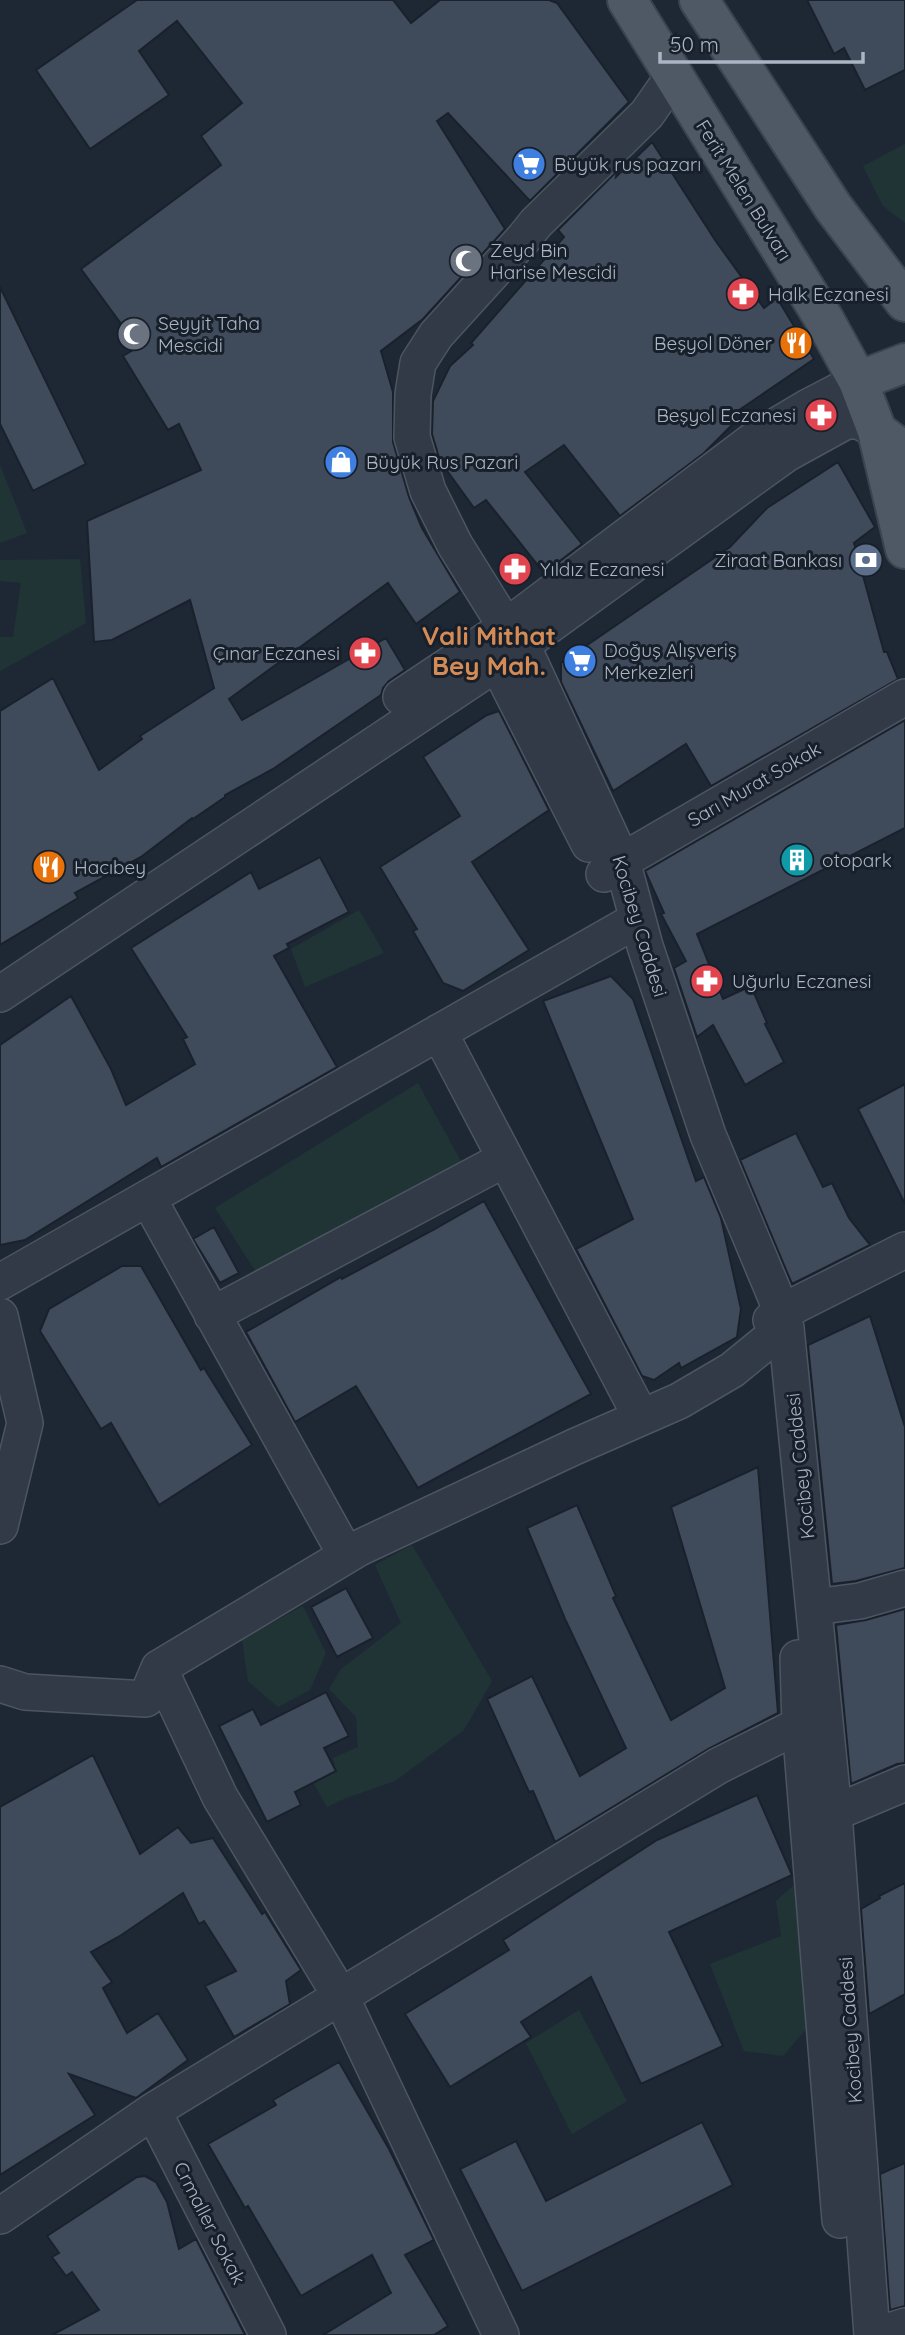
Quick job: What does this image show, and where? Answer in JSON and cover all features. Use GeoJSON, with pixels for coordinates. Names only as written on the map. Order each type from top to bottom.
{"type":"FeatureCollection","features":[{"type":"Feature","properties":{"kind":"main road","name":"Ferit Melen Bulvarı"},"geometry":{"type":"LineString","coordinates":[[627,0],[824,319],[891,441],[905,549]]}},
{"type":"Feature","properties":{"kind":"main road"},"geometry":{"type":"LineString","coordinates":[[699,0],[833,207],[905,302]]}},
{"type":"Feature","properties":{"kind":"main road"},"geometry":{"type":"LineString","coordinates":[[858,381],[905,363]]}},
{"type":"Feature","properties":{"kind":"street","name":"Kocibey Caddesi"},"geometry":{"type":"LineString","coordinates":[[674,75],[647,114],[536,223],[436,335],[418,363],[412,394],[412,437],[428,491],[508,645],[613,867],[645,946],[708,1135],[778,1323],[814,1607],[834,1814],[875,2335]]}},
{"type":"Feature","properties":{"kind":"street"},"geometry":{"type":"LineString","coordinates":[[0,967],[508,645],[759,436],[858,381]]}},
{"type":"Feature","properties":{"kind":"street"},"geometry":{"type":"LineString","coordinates":[[0,994],[797,447],[846,421],[859,421],[891,441]]}},
{"type":"Feature","properties":{"kind":"street","name":"Sarı Murat Sokak"},"geometry":{"type":"LineString","coordinates":[[613,867],[905,697]]}},
{"type":"Feature","properties":{"kind":"street","name":"Kocibey Caddesi"},"geometry":{"type":"LineString","coordinates":[[613,867],[626,926],[685,1105],[778,1323],[797,1594],[800,1725],[849,2335]]}},
{"type":"Feature","properties":{"kind":"street"},"geometry":{"type":"LineString","coordinates":[[0,1282],[626,926]]}},
{"type":"Feature","properties":{"kind":"street"},"geometry":{"type":"LineString","coordinates":[[439,1032],[641,1418]]}},
{"type":"Feature","properties":{"kind":"street"},"geometry":{"type":"LineString","coordinates":[[212,1315],[505,1159]]}},
{"type":"Feature","properties":{"kind":"street"},"geometry":{"type":"LineString","coordinates":[[148,1198],[346,1555]]}},
{"type":"Feature","properties":{"kind":"street"},"geometry":{"type":"LineString","coordinates":[[0,1684],[25,1692],[146,1699],[159,1668],[346,1555],[678,1401],[732,1370],[778,1323],[905,1250]]}},
{"type":"Feature","properties":{"kind":"street"},"geometry":{"type":"LineString","coordinates":[[778,1323],[905,1262]]}},
{"type":"Feature","properties":{"kind":"street"},"geometry":{"type":"LineString","coordinates":[[0,1316],[25,1423],[0,1526]]}},
{"type":"Feature","properties":{"kind":"street"},"geometry":{"type":"LineString","coordinates":[[814,1607],[860,1601],[905,1588]]}},
{"type":"Feature","properties":{"kind":"street"},"geometry":{"type":"LineString","coordinates":[[159,1668],[220,1797],[341,1997],[501,2335]]}},
{"type":"Feature","properties":{"kind":"street"},"geometry":{"type":"LineString","coordinates":[[0,2216],[153,2111],[718,1766],[800,1725]]}},
{"type":"Feature","properties":{"kind":"street"},"geometry":{"type":"LineString","coordinates":[[834,1814],[905,1783]]}},
{"type":"Feature","properties":{"kind":"street","name":"Crmaller Sokak"},"geometry":{"type":"LineString","coordinates":[[153,2111],[268,2335]]}},
{"type":"Feature","properties":{"kind":"street"},"geometry":{"type":"LineString","coordinates":[[875,2335],[905,2326]]}},
{"type":"Feature","properties":{"kind":"green space"},"geometry":{"type":"Polygon","coordinates":[[[905,144],[905,223],[883,206],[863,166],[905,144]]]}},
{"type":"Feature","properties":{"kind":"green space"},"geometry":{"type":"Polygon","coordinates":[[[0,465],[27,533],[0,543],[0,465]]]}},
{"type":"Feature","properties":{"kind":"green space"},"geometry":{"type":"Polygon","coordinates":[[[80,559],[86,623],[0,671],[0,637],[13,637],[21,583],[0,581],[0,560],[80,559]]]}},
{"type":"Feature","properties":{"kind":"green space"},"geometry":{"type":"Polygon","coordinates":[[[359,910],[384,953],[305,987],[291,949],[359,910]]]}},
{"type":"Feature","properties":{"kind":"green space"},"geometry":{"type":"Polygon","coordinates":[[[418,1083],[464,1167],[261,1280],[215,1208],[418,1083]]]}},
{"type":"Feature","properties":{"kind":"green space"},"geometry":{"type":"Polygon","coordinates":[[[412,1545],[492,1681],[464,1730],[395,1781],[327,1807],[314,1784],[336,1771],[333,1758],[358,1747],[356,1717],[329,1689],[341,1669],[401,1623],[375,1565],[412,1545]]]}},
{"type":"Feature","properties":{"kind":"green space"},"geometry":{"type":"Polygon","coordinates":[[[303,1606],[326,1653],[310,1690],[278,1707],[248,1681],[242,1639],[303,1606]]]}},
{"type":"Feature","properties":{"kind":"green space"},"geometry":{"type":"Polygon","coordinates":[[[797,1882],[807,2028],[783,2056],[744,2051],[710,1964],[781,1936],[776,1901],[797,1882]]]}},
{"type":"Feature","properties":{"kind":"green space"},"geometry":{"type":"Polygon","coordinates":[[[579,2010],[627,2101],[572,2134],[526,2043],[579,2010]]]}},
{"type":"Feature","properties":{"kind":"building"},"geometry":{"type":"Polygon","coordinates":[[[137,0],[393,0],[411,23],[440,0],[549,0],[557,3],[629,102],[530,201],[448,113],[437,121],[505,229],[423,319],[381,351],[393,392],[393,442],[409,497],[422,528],[460,592],[416,624],[388,583],[229,699],[242,720],[386,638],[405,670],[389,681],[381,695],[273,769],[225,795],[141,857],[75,893],[78,898],[0,945],[0,711],[53,678],[99,770],[142,739],[140,736],[214,688],[190,600],[112,640],[94,642],[87,521],[201,470],[179,424],[168,430],[123,356],[138,347],[81,269],[221,165],[201,136],[242,103],[177,21],[139,51],[169,95],[90,149],[36,70],[137,0]]]}},
{"type":"Feature","properties":{"kind":"building"},"geometry":{"type":"Polygon","coordinates":[[[807,0],[905,0],[905,70],[865,90],[844,48],[834,54],[807,0]]]}},
{"type":"Feature","properties":{"kind":"building"},"geometry":{"type":"Polygon","coordinates":[[[652,142],[715,240],[764,308],[777,298],[814,359],[732,415],[737,420],[704,453],[620,516],[564,445],[525,472],[582,544],[544,573],[486,500],[474,508],[440,461],[432,434],[433,401],[450,366],[473,345],[471,343],[564,237],[558,230],[617,171],[616,177],[652,142]]]}},
{"type":"Feature","properties":{"kind":"building"},"geometry":{"type":"Polygon","coordinates":[[[0,287],[86,464],[33,491],[0,424],[0,287]]]}},
{"type":"Feature","properties":{"kind":"building"},"geometry":{"type":"Polygon","coordinates":[[[838,462],[875,527],[854,543],[884,652],[887,652],[898,679],[711,786],[686,744],[613,791],[561,682],[561,663],[730,547],[767,508],[838,462]]]}},
{"type":"Feature","properties":{"kind":"building"},"geometry":{"type":"Polygon","coordinates":[[[499,711],[549,810],[472,862],[529,950],[463,991],[443,983],[413,931],[417,929],[380,867],[460,816],[423,757],[487,715],[499,711]]]}},
{"type":"Feature","properties":{"kind":"building"},"geometry":{"type":"Polygon","coordinates":[[[905,720],[905,828],[697,934],[723,999],[751,986],[767,1023],[765,1024],[784,1062],[745,1085],[713,1025],[697,1037],[674,968],[686,961],[661,914],[664,913],[645,871],[905,720]]]}},
{"type":"Feature","properties":{"kind":"building"},"geometry":{"type":"Polygon","coordinates":[[[320,857],[349,912],[287,944],[289,948],[274,956],[337,1067],[161,1167],[157,1158],[25,1240],[0,1245],[0,1045],[71,996],[111,1069],[126,1105],[195,1064],[183,1039],[187,1037],[131,948],[251,872],[259,889],[320,857]]]}},
{"type":"Feature","properties":{"kind":"building"},"geometry":{"type":"Polygon","coordinates":[[[611,976],[633,999],[696,1181],[704,1177],[721,1218],[741,1309],[737,1337],[681,1368],[679,1363],[654,1380],[642,1376],[576,1249],[633,1219],[543,1001],[611,976]]]}},
{"type":"Feature","properties":{"kind":"building"},"geometry":{"type":"Polygon","coordinates":[[[905,1084],[905,1204],[858,1109],[905,1084]]]}},
{"type":"Feature","properties":{"kind":"building"},"geometry":{"type":"Polygon","coordinates":[[[796,1133],[823,1187],[832,1183],[849,1218],[870,1245],[792,1284],[740,1160],[796,1133]]]}},
{"type":"Feature","properties":{"kind":"building"},"geometry":{"type":"Polygon","coordinates":[[[484,1201],[591,1394],[418,1488],[356,1386],[295,1422],[246,1332],[341,1277],[342,1279],[484,1201]]]}},
{"type":"Feature","properties":{"kind":"building"},"geometry":{"type":"Polygon","coordinates":[[[214,1227],[239,1273],[220,1283],[193,1239],[214,1227]]]}},
{"type":"Feature","properties":{"kind":"building"},"geometry":{"type":"Polygon","coordinates":[[[122,1266],[141,1266],[201,1370],[204,1368],[252,1445],[159,1505],[111,1423],[101,1429],[40,1331],[49,1309],[122,1266]]]}},
{"type":"Feature","properties":{"kind":"building"},"geometry":{"type":"Polygon","coordinates":[[[870,1316],[905,1427],[905,1568],[856,1581],[832,1584],[808,1345],[870,1316]]]}},
{"type":"Feature","properties":{"kind":"building"},"geometry":{"type":"Polygon","coordinates":[[[758,1467],[778,1713],[708,1749],[555,1842],[487,1699],[532,1676],[580,1776],[626,1748],[565,1619],[527,1528],[577,1505],[616,1596],[613,1598],[671,1720],[725,1688],[671,1507],[758,1467]]]}},
{"type":"Feature","properties":{"kind":"building"},"geometry":{"type":"Polygon","coordinates":[[[346,1588],[373,1638],[337,1657],[311,1607],[346,1588]]]}},
{"type":"Feature","properties":{"kind":"building"},"geometry":{"type":"Polygon","coordinates":[[[905,1609],[905,1763],[851,1784],[836,1625],[905,1609]]]}},
{"type":"Feature","properties":{"kind":"building"},"geometry":{"type":"Polygon","coordinates":[[[326,1692],[349,1736],[324,1748],[336,1771],[295,1792],[301,1805],[267,1822],[219,1726],[253,1709],[261,1725],[326,1692]]]}},
{"type":"Feature","properties":{"kind":"building"},"geometry":{"type":"Polygon","coordinates":[[[93,1755],[140,1854],[178,1827],[191,1843],[213,1838],[262,1914],[265,1912],[301,1970],[286,1981],[290,2004],[234,2037],[205,1986],[236,1971],[204,1921],[199,1924],[183,1893],[120,1936],[91,1952],[112,1982],[103,1988],[127,2033],[158,2013],[188,2060],[136,2098],[69,2074],[95,2115],[0,2175],[0,1807],[93,1755]]]}},
{"type":"Feature","properties":{"kind":"building"},"geometry":{"type":"Polygon","coordinates":[[[757,1795],[792,1875],[669,1932],[723,2046],[641,2084],[591,1977],[521,2022],[531,2037],[450,2087],[405,2014],[509,1950],[503,1940],[657,1840],[757,1795]]]}},
{"type":"Feature","properties":{"kind":"building"},"geometry":{"type":"Polygon","coordinates":[[[905,1883],[905,1994],[869,2014],[861,1909],[905,1883]]]}},
{"type":"Feature","properties":{"kind":"building"},"geometry":{"type":"Polygon","coordinates":[[[339,2062],[389,2149],[434,2240],[405,2255],[448,2326],[434,2335],[323,2335],[391,2293],[372,2255],[301,2296],[208,2144],[276,2105],[273,2100],[339,2062]]]}},
{"type":"Feature","properties":{"kind":"building"},"geometry":{"type":"Polygon","coordinates":[[[702,2122],[733,2185],[522,2291],[460,2169],[516,2141],[546,2201],[702,2122]]]}},
{"type":"Feature","properties":{"kind":"building"},"geometry":{"type":"Polygon","coordinates":[[[905,2163],[905,2306],[890,2310],[880,2174],[905,2163]]]}},
{"type":"Feature","properties":{"kind":"building"},"geometry":{"type":"Polygon","coordinates":[[[145,2176],[156,2182],[167,2202],[179,2249],[196,2239],[245,2335],[52,2335],[99,2310],[72,2272],[66,2276],[52,2257],[59,2253],[47,2236],[137,2177],[145,2176]]]}},
{"type":"Feature","properties":{"kind":"place","name":"Büyük rus pazarı"},"geometry":{"type":"Point","coordinates":[529,164]}},
{"type":"Feature","properties":{"kind":"place","name":"Zeyd Bin Harise Mescidi"},"geometry":{"type":"Point","coordinates":[466,261]}},
{"type":"Feature","properties":{"kind":"place","name":"Halk Eczanesi"},"geometry":{"type":"Point","coordinates":[743,294]}},
{"type":"Feature","properties":{"kind":"place","name":"Seyyit Taha Mescidi"},"geometry":{"type":"Point","coordinates":[134,334]}},
{"type":"Feature","properties":{"kind":"place","name":"Beşyol Döner"},"geometry":{"type":"Point","coordinates":[796,343]}},
{"type":"Feature","properties":{"kind":"place","name":"Beşyol Eczanesi"},"geometry":{"type":"Point","coordinates":[821,415]}},
{"type":"Feature","properties":{"kind":"place","name":"Büyük Rus Pazari"},"geometry":{"type":"Point","coordinates":[341,462]}},
{"type":"Feature","properties":{"kind":"place","name":"Ziraat Bankası"},"geometry":{"type":"Point","coordinates":[866,560]}},
{"type":"Feature","properties":{"kind":"place","name":"Yıldız Eczanesi"},"geometry":{"type":"Point","coordinates":[515,569]}},
{"type":"Feature","properties":{"kind":"place","name":"Çınar Eczanesi"},"geometry":{"type":"Point","coordinates":[365,653]}},
{"type":"Feature","properties":{"kind":"place","name":"Doğuş Alışveriş Merkezleri"},"geometry":{"type":"Point","coordinates":[580,661]}},
{"type":"Feature","properties":{"kind":"place","name":"otopark"},"geometry":{"type":"Point","coordinates":[797,860]}},
{"type":"Feature","properties":{"kind":"place","name":"Hacıbey"},"geometry":{"type":"Point","coordinates":[49,867]}},
{"type":"Feature","properties":{"kind":"place","name":"Uğurlu Eczanesi"},"geometry":{"type":"Point","coordinates":[707,981]}},
{"type":"Feature","properties":{"kind":"district","name":"Vali Mithat Bey Mah."},"geometry":{"type":"Point","coordinates":[489,651]}}]}
